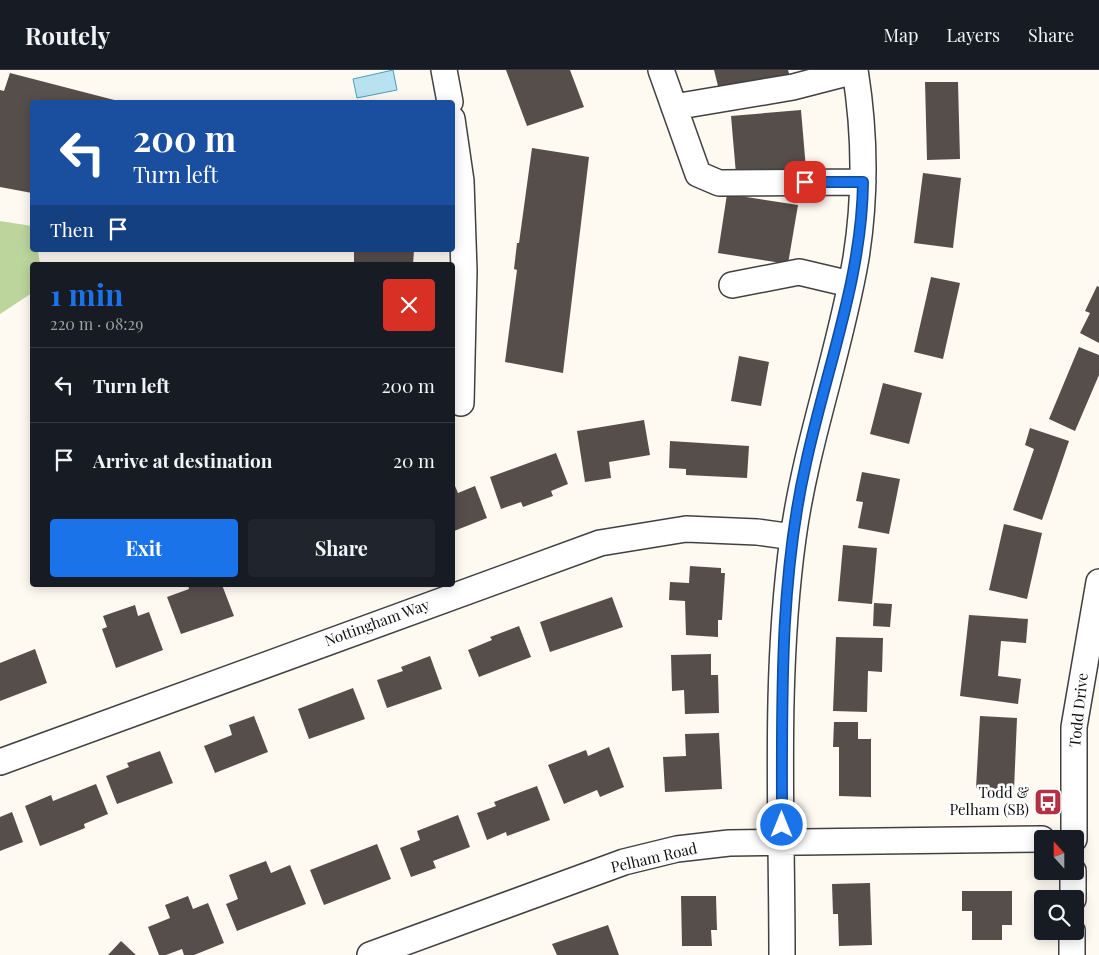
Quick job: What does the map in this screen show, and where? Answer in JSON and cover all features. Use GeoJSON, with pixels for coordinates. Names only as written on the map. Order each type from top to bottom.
{"type":"FeatureCollection","features":[{"type":"Feature","properties":{"kind":"street"},"geometry":{"type":"LineString","coordinates":[[444,70],[450,100]]}},
{"type":"Feature","properties":{"kind":"street"},"geometry":{"type":"LineString","coordinates":[[660,70],[698,174],[719,183],[863,182]]}},
{"type":"Feature","properties":{"kind":"street"},"geometry":{"type":"LineString","coordinates":[[674,107],[793,87],[855,71],[863,131],[863,182],[856,258],[805,464],[793,537],[784,616],[782,955]]}},
{"type":"Feature","properties":{"kind":"street"},"geometry":{"type":"LineString","coordinates":[[455,140],[461,181],[464,271],[461,403]]}},
{"type":"Feature","properties":{"kind":"street"},"geometry":{"type":"LineString","coordinates":[[732,285],[799,272],[850,284]]}},
{"type":"Feature","properties":{"kind":"street","name":"Nottingham Way"},"geometry":{"type":"LineString","coordinates":[[0,762],[600,542],[686,529],[757,532],[793,537]]}},
{"type":"Feature","properties":{"kind":"street","name":"Todd Drive"},"geometry":{"type":"LineString","coordinates":[[1074,830],[1074,727],[1099,582]]}},
{"type":"Feature","properties":{"kind":"street","name":"Pelham Road"},"geometry":{"type":"LineString","coordinates":[[370,955],[624,862],[677,849],[728,843],[1034,839]]}},
{"type":"Feature","properties":{"kind":"street"},"geometry":{"type":"LineString","coordinates":[[1072,940],[1072,955]]}},
{"type":"Feature","properties":{"kind":"green space"},"geometry":{"type":"Polygon","coordinates":[[[0,221],[30,226],[30,252],[38,252],[40,262],[30,262],[30,294],[0,314],[0,221]]]}},
{"type":"Feature","properties":{"kind":"water"},"geometry":{"type":"Polygon","coordinates":[[[393,70],[397,90],[357,98],[353,79],[393,70]]]}},
{"type":"Feature","properties":{"kind":"building"},"geometry":{"type":"Polygon","coordinates":[[[506,70],[570,70],[584,107],[527,126],[506,70]]]}},
{"type":"Feature","properties":{"kind":"building"},"geometry":{"type":"Polygon","coordinates":[[[714,70],[788,70],[791,80],[720,94],[714,70]]]}},
{"type":"Feature","properties":{"kind":"building"},"geometry":{"type":"Polygon","coordinates":[[[10,73],[114,100],[30,100],[30,193],[0,187],[0,90],[4,91],[10,73]]]}},
{"type":"Feature","properties":{"kind":"building"},"geometry":{"type":"Polygon","coordinates":[[[925,82],[958,82],[960,159],[927,160],[925,82]]]}},
{"type":"Feature","properties":{"kind":"building"},"geometry":{"type":"Polygon","coordinates":[[[801,110],[806,169],[736,174],[731,116],[801,110]]]}},
{"type":"Feature","properties":{"kind":"building"},"geometry":{"type":"Polygon","coordinates":[[[532,148],[589,157],[563,373],[505,362],[517,270],[514,269],[517,243],[519,243],[532,148]]]}},
{"type":"Feature","properties":{"kind":"building"},"geometry":{"type":"Polygon","coordinates":[[[923,173],[961,178],[953,248],[914,243],[923,173]]]}},
{"type":"Feature","properties":{"kind":"building"},"geometry":{"type":"Polygon","coordinates":[[[727,194],[798,205],[788,264],[718,253],[727,194]]]}},
{"type":"Feature","properties":{"kind":"building"},"geometry":{"type":"Polygon","coordinates":[[[354,252],[414,252],[413,262],[354,262],[354,252]]]}},
{"type":"Feature","properties":{"kind":"building"},"geometry":{"type":"Polygon","coordinates":[[[931,277],[960,283],[943,359],[914,352],[931,277]]]}},
{"type":"Feature","properties":{"kind":"building"},"geometry":{"type":"Polygon","coordinates":[[[1097,286],[1099,287],[1099,343],[1080,333],[1090,313],[1085,311],[1097,286]]]}},
{"type":"Feature","properties":{"kind":"building"},"geometry":{"type":"Polygon","coordinates":[[[1079,347],[1099,355],[1099,375],[1075,431],[1049,419],[1079,347]]]}},
{"type":"Feature","properties":{"kind":"building"},"geometry":{"type":"Polygon","coordinates":[[[739,356],[769,362],[761,406],[731,401],[739,356]]]}},
{"type":"Feature","properties":{"kind":"building"},"geometry":{"type":"Polygon","coordinates":[[[883,383],[922,393],[909,444],[870,434],[883,383]]]}},
{"type":"Feature","properties":{"kind":"building"},"geometry":{"type":"Polygon","coordinates":[[[644,420],[650,455],[609,462],[611,478],[585,482],[577,431],[644,420]]]}},
{"type":"Feature","properties":{"kind":"building"},"geometry":{"type":"Polygon","coordinates":[[[1030,428],[1069,441],[1042,520],[1013,510],[1034,449],[1025,445],[1030,428]]]}},
{"type":"Feature","properties":{"kind":"building"},"geometry":{"type":"Polygon","coordinates":[[[670,441],[749,446],[747,478],[686,475],[686,469],[669,468],[670,441]]]}},
{"type":"Feature","properties":{"kind":"building"},"geometry":{"type":"Polygon","coordinates":[[[556,453],[568,484],[551,491],[553,496],[523,507],[521,502],[501,509],[490,477],[556,453]]]}},
{"type":"Feature","properties":{"kind":"building"},"geometry":{"type":"Polygon","coordinates":[[[862,472],[900,479],[889,534],[858,528],[863,502],[856,501],[862,472]]]}},
{"type":"Feature","properties":{"kind":"building"},"geometry":{"type":"Polygon","coordinates":[[[455,486],[458,493],[475,486],[487,518],[455,531],[455,486]]]}},
{"type":"Feature","properties":{"kind":"building"},"geometry":{"type":"Polygon","coordinates":[[[1004,524],[1042,533],[1027,599],[989,590],[1004,524]]]}},
{"type":"Feature","properties":{"kind":"building"},"geometry":{"type":"Polygon","coordinates":[[[843,545],[877,548],[872,604],[838,601],[843,545]]]}},
{"type":"Feature","properties":{"kind":"building"},"geometry":{"type":"Polygon","coordinates":[[[690,566],[721,568],[721,573],[725,573],[722,620],[718,620],[718,637],[686,635],[685,601],[669,600],[670,582],[689,583],[690,566]]]}},
{"type":"Feature","properties":{"kind":"building"},"geometry":{"type":"Polygon","coordinates":[[[188,587],[223,587],[234,616],[181,634],[167,597],[189,589],[188,587]]]}},
{"type":"Feature","properties":{"kind":"building"},"geometry":{"type":"Polygon","coordinates":[[[612,597],[623,627],[550,652],[540,622],[612,597]]]}},
{"type":"Feature","properties":{"kind":"building"},"geometry":{"type":"Polygon","coordinates":[[[874,603],[892,604],[890,627],[873,626],[874,603]]]}},
{"type":"Feature","properties":{"kind":"building"},"geometry":{"type":"Polygon","coordinates":[[[135,605],[138,616],[149,612],[163,650],[116,668],[102,629],[107,627],[103,616],[135,605]]]}},
{"type":"Feature","properties":{"kind":"building"},"geometry":{"type":"Polygon","coordinates":[[[969,615],[1028,619],[1026,643],[1001,641],[998,676],[1021,679],[1018,704],[960,696],[969,615]]]}},
{"type":"Feature","properties":{"kind":"building"},"geometry":{"type":"Polygon","coordinates":[[[519,626],[531,657],[479,677],[468,650],[492,640],[490,637],[519,626]]]}},
{"type":"Feature","properties":{"kind":"building"},"geometry":{"type":"Polygon","coordinates":[[[836,637],[883,638],[882,672],[868,671],[867,712],[833,711],[836,637]]]}},
{"type":"Feature","properties":{"kind":"building"},"geometry":{"type":"Polygon","coordinates":[[[35,649],[47,683],[0,701],[0,663],[35,649]]]}},
{"type":"Feature","properties":{"kind":"building"},"geometry":{"type":"Polygon","coordinates":[[[711,654],[711,675],[718,675],[719,713],[685,714],[684,690],[672,691],[671,655],[711,654]]]}},
{"type":"Feature","properties":{"kind":"building"},"geometry":{"type":"Polygon","coordinates":[[[430,656],[442,689],[387,708],[377,680],[403,671],[401,667],[430,656]]]}},
{"type":"Feature","properties":{"kind":"building"},"geometry":{"type":"Polygon","coordinates":[[[353,688],[365,719],[309,739],[298,709],[353,688]]]}},
{"type":"Feature","properties":{"kind":"building"},"geometry":{"type":"Polygon","coordinates":[[[254,716],[268,752],[215,773],[204,746],[232,735],[229,725],[254,716]]]}},
{"type":"Feature","properties":{"kind":"building"},"geometry":{"type":"Polygon","coordinates":[[[980,716],[1017,718],[1014,790],[976,788],[980,716]]]}},
{"type":"Feature","properties":{"kind":"building"},"geometry":{"type":"Polygon","coordinates":[[[834,722],[858,722],[858,739],[871,739],[871,797],[839,796],[839,747],[833,747],[834,722]]]}},
{"type":"Feature","properties":{"kind":"building"},"geometry":{"type":"Polygon","coordinates":[[[719,733],[722,789],[665,792],[663,757],[686,756],[685,734],[719,733]]]}},
{"type":"Feature","properties":{"kind":"building"},"geometry":{"type":"Polygon","coordinates":[[[609,747],[624,787],[600,797],[597,790],[564,804],[548,765],[586,750],[588,756],[609,747]]]}},
{"type":"Feature","properties":{"kind":"building"},"geometry":{"type":"Polygon","coordinates":[[[160,751],[173,783],[117,804],[106,776],[129,767],[127,763],[160,751]]]}},
{"type":"Feature","properties":{"kind":"building"},"geometry":{"type":"Polygon","coordinates":[[[96,784],[108,814],[84,824],[85,828],[40,846],[25,806],[51,795],[53,801],[96,784]]]}},
{"type":"Feature","properties":{"kind":"building"},"geometry":{"type":"Polygon","coordinates":[[[537,786],[550,820],[507,836],[506,832],[487,840],[477,813],[496,806],[494,802],[537,786]]]}},
{"type":"Feature","properties":{"kind":"building"},"geometry":{"type":"Polygon","coordinates":[[[12,812],[23,842],[0,851],[0,817],[12,812]]]}},
{"type":"Feature","properties":{"kind":"building"},"geometry":{"type":"Polygon","coordinates":[[[458,815],[470,847],[433,861],[436,868],[411,877],[400,848],[420,840],[417,831],[458,815]]]}},
{"type":"Feature","properties":{"kind":"building"},"geometry":{"type":"Polygon","coordinates":[[[377,844],[391,879],[324,905],[310,870],[377,844]]]}},
{"type":"Feature","properties":{"kind":"building"},"geometry":{"type":"Polygon","coordinates":[[[266,861],[271,873],[290,865],[306,904],[237,931],[226,904],[238,899],[229,875],[266,861]]]}},
{"type":"Feature","properties":{"kind":"building"},"geometry":{"type":"Polygon","coordinates":[[[870,883],[872,945],[839,946],[838,914],[833,914],[832,884],[870,883]]]}},
{"type":"Feature","properties":{"kind":"building"},"geometry":{"type":"Polygon","coordinates":[[[962,891],[1012,891],[1012,925],[1002,925],[1002,940],[972,940],[972,911],[962,911],[962,891]]]}},
{"type":"Feature","properties":{"kind":"building"},"geometry":{"type":"Polygon","coordinates":[[[188,896],[193,909],[208,903],[224,943],[194,955],[184,955],[182,949],[166,955],[159,955],[148,927],[170,918],[165,905],[188,896]]]}},
{"type":"Feature","properties":{"kind":"building"},"geometry":{"type":"Polygon","coordinates":[[[681,896],[716,896],[717,930],[711,930],[712,946],[682,946],[681,896]]]}},
{"type":"Feature","properties":{"kind":"building"},"geometry":{"type":"Polygon","coordinates":[[[608,925],[619,955],[557,955],[552,944],[608,925]]]}},
{"type":"Feature","properties":{"kind":"building"},"geometry":{"type":"Polygon","coordinates":[[[121,941],[136,955],[108,955],[121,941]]]}},
{"type":"Feature","properties":{"kind":"place","name":"Todd & Pelham (SB)"},"geometry":{"type":"Point","coordinates":[1048,802]}},
{"type":"Feature","properties":{"kind":"route"},"geometry":{"type":"LineString","coordinates":[[782,825],[782,701],[785,607],[793,537],[805,464],[839,336],[856,258],[863,182],[805,182]]}}]}
